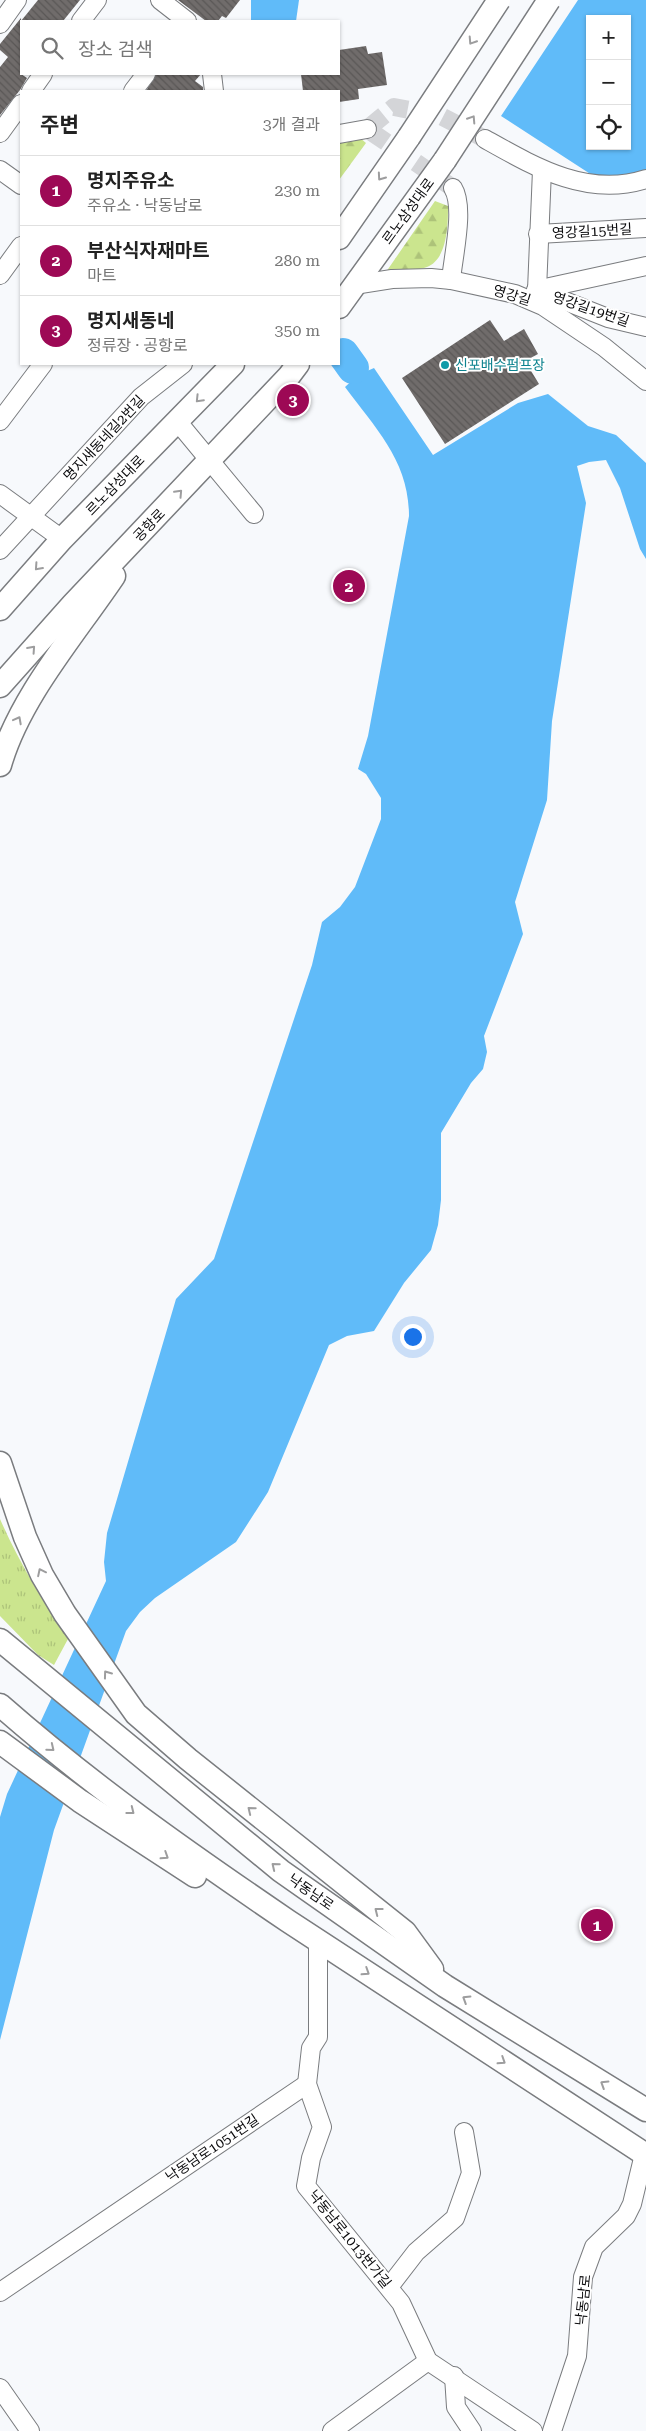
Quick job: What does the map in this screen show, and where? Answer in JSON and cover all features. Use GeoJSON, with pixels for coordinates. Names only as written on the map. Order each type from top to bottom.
{"type":"FeatureCollection","features":[{"type":"Feature","properties":{"kind":"main road"},"geometry":{"type":"LineString","coordinates":[[340,237],[409,137],[499,0]]}},
{"type":"Feature","properties":{"kind":"main road","name":"르노삼성대로"},"geometry":{"type":"LineString","coordinates":[[354,285],[445,160],[549,0]]}},
{"type":"Feature","properties":{"kind":"main road"},"geometry":{"type":"LineString","coordinates":[[340,305],[354,285]]}},
{"type":"Feature","properties":{"kind":"main road","name":"르노삼성대로"},"geometry":{"type":"LineString","coordinates":[[0,609],[62,539],[232,365]]}},
{"type":"Feature","properties":{"kind":"main road","name":"공항로"},"geometry":{"type":"LineString","coordinates":[[0,686],[73,604],[289,376],[297,365]]}},
{"type":"Feature","properties":{"kind":"main road"},"geometry":{"type":"LineString","coordinates":[[0,765],[7,742],[30,697],[147,527]]}},
{"type":"Feature","properties":{"kind":"main road"},"geometry":{"type":"LineString","coordinates":[[0,1463],[25,1537],[42,1575],[65,1614],[136,1714],[188,1759],[405,1932],[445,1986]]}},
{"type":"Feature","properties":{"kind":"main road"},"geometry":{"type":"LineString","coordinates":[[0,1504],[25,1537]]}},
{"type":"Feature","properties":{"kind":"main road","name":"낙동남로"},"geometry":{"type":"LineString","coordinates":[[0,1640],[34,1670],[281,1871],[445,1986],[646,2110]]}},
{"type":"Feature","properties":{"kind":"main road","name":"낙동남로"},"geometry":{"type":"LineString","coordinates":[[7,1711],[92,1782],[159,1832],[339,1954],[645,2154]]}},
{"type":"Feature","properties":{"kind":"main road"},"geometry":{"type":"LineString","coordinates":[[1,1742],[80,1801],[252,1913],[339,1954]]}},
{"type":"Feature","properties":{"kind":"street"},"geometry":{"type":"LineString","coordinates":[[0,24],[17,0]]}},
{"type":"Feature","properties":{"kind":"street"},"geometry":{"type":"LineString","coordinates":[[82,20],[97,0]]}},
{"type":"Feature","properties":{"kind":"street"},"geometry":{"type":"LineString","coordinates":[[160,0],[185,20]]}},
{"type":"Feature","properties":{"kind":"street"},"geometry":{"type":"LineString","coordinates":[[31,90],[42,75]]}},
{"type":"Feature","properties":{"kind":"street"},"geometry":{"type":"LineString","coordinates":[[134,90],[145,75]]}},
{"type":"Feature","properties":{"kind":"street"},"geometry":{"type":"LineString","coordinates":[[212,75],[214,90]]}},
{"type":"Feature","properties":{"kind":"street"},"geometry":{"type":"LineString","coordinates":[[0,133],[20,105]]}},
{"type":"Feature","properties":{"kind":"street"},"geometry":{"type":"LineString","coordinates":[[340,134],[367,129]]}},
{"type":"Feature","properties":{"kind":"street"},"geometry":{"type":"LineString","coordinates":[[485,139],[542,170],[566,178],[625,186],[646,179]]}},
{"type":"Feature","properties":{"kind":"street"},"geometry":{"type":"LineString","coordinates":[[0,170],[20,184]]}},
{"type":"Feature","properties":{"kind":"street","name":"영강길15번길"},"geometry":{"type":"LineString","coordinates":[[537,290],[542,170]]}},
{"type":"Feature","properties":{"kind":"street"},"geometry":{"type":"LineString","coordinates":[[451,280],[458,208],[457,194],[453,188]]}},
{"type":"Feature","properties":{"kind":"street","name":"영강길15번길"},"geometry":{"type":"LineString","coordinates":[[538,234],[646,228]]}},
{"type":"Feature","properties":{"kind":"street"},"geometry":{"type":"LineString","coordinates":[[0,275],[20,247]]}},
{"type":"Feature","properties":{"kind":"street"},"geometry":{"type":"LineString","coordinates":[[516,294],[646,266]]}},
{"type":"Feature","properties":{"kind":"street","name":"영강길"},"geometry":{"type":"LineString","coordinates":[[354,285],[392,278],[431,278],[451,280],[516,294],[543,306],[604,347],[646,381]]}},
{"type":"Feature","properties":{"kind":"street","name":"영강길19번길"},"geometry":{"type":"LineString","coordinates":[[537,290],[608,318],[646,327]]}},
{"type":"Feature","properties":{"kind":"street"},"geometry":{"type":"LineString","coordinates":[[0,421],[42,365]]}},
{"type":"Feature","properties":{"kind":"street","name":"명지새동네길2번길"},"geometry":{"type":"LineString","coordinates":[[0,550],[141,397],[182,365]]}},
{"type":"Feature","properties":{"kind":"street"},"geometry":{"type":"LineString","coordinates":[[177,421],[254,514]]}},
{"type":"Feature","properties":{"kind":"street"},"geometry":{"type":"LineString","coordinates":[[0,494],[62,539]]}},
{"type":"Feature","properties":{"kind":"street"},"geometry":{"type":"LineString","coordinates":[[307,2084],[311,2048],[318,2037],[318,1944]]}},
{"type":"Feature","properties":{"kind":"street","name":"낙동남로1013번가길"},"geometry":{"type":"LineString","coordinates":[[307,2084],[322,2127],[311,2158],[306,2186],[401,2303],[428,2361]]}},
{"type":"Feature","properties":{"kind":"street","name":"낙동남로1051번길"},"geometry":{"type":"LineString","coordinates":[[0,2292],[307,2084]]}},
{"type":"Feature","properties":{"kind":"street"},"geometry":{"type":"LineString","coordinates":[[389,2287],[416,2252],[456,2218],[471,2173],[464,2132]]}},
{"type":"Feature","properties":{"kind":"street","name":"낙동남로"},"geometry":{"type":"LineString","coordinates":[[552,2431],[577,2356],[583,2278],[594,2247],[626,2216],[632,2204],[645,2154]]}},
{"type":"Feature","properties":{"kind":"street"},"geometry":{"type":"LineString","coordinates":[[332,2431],[428,2361],[454,2376],[533,2431]]}},
{"type":"Feature","properties":{"kind":"street"},"geometry":{"type":"LineString","coordinates":[[454,2376],[456,2407],[472,2431]]}},
{"type":"Feature","properties":{"kind":"street"},"geometry":{"type":"LineString","coordinates":[[0,2388],[30,2431]]}},
{"type":"Feature","properties":{"kind":"green space"},"geometry":{"type":"Polygon","coordinates":[[[359,137],[366,143],[340,179],[340,141],[359,137]]]}},
{"type":"Feature","properties":{"kind":"green space"},"geometry":{"type":"Polygon","coordinates":[[[435,201],[448,206],[445,240],[439,256],[434,263],[427,267],[392,273],[386,272],[435,201]]]}},
{"type":"Feature","properties":{"kind":"green space"},"geometry":{"type":"Polygon","coordinates":[[[0,1519],[31,1580],[68,1639],[54,1665],[38,1655],[0,1616],[0,1519]]]}},
{"type":"Feature","properties":{"kind":"water"},"geometry":{"type":"Polygon","coordinates":[[[251,0],[299,0],[296,20],[251,20],[251,0]]]}},
{"type":"Feature","properties":{"kind":"water"},"geometry":{"type":"Polygon","coordinates":[[[578,0],[646,0],[646,171],[620,179],[595,177],[501,116],[578,0]]]}},
{"type":"Feature","properties":{"kind":"water"},"geometry":{"type":"Polygon","coordinates":[[[374,368],[433,455],[518,403],[548,394],[588,426],[616,435],[646,463],[646,559],[640,549],[620,488],[606,460],[577,466],[586,503],[552,721],[547,800],[515,902],[523,934],[484,1036],[487,1052],[483,1069],[471,1083],[441,1133],[441,1200],[438,1225],[431,1250],[404,1283],[374,1331],[347,1336],[329,1345],[268,1492],[236,1542],[155,1598],[140,1612],[126,1631],[54,1830],[0,2040],[0,1817],[7,1794],[106,1581],[104,1562],[107,1533],[176,1299],[214,1259],[312,965],[322,922],[340,907],[355,887],[381,819],[381,798],[366,774],[358,769],[368,736],[409,516],[408,496],[397,462],[379,432],[345,387],[358,375],[374,368]]]}},
{"type":"Feature","properties":{"kind":"building"},"geometry":{"type":"Polygon","coordinates":[[[38,0],[80,0],[64,20],[22,20],[38,0]]]}},
{"type":"Feature","properties":{"kind":"building"},"geometry":{"type":"Polygon","coordinates":[[[178,0],[240,0],[226,18],[222,16],[219,20],[205,20],[178,0]]]}},
{"type":"Feature","properties":{"kind":"building"},"geometry":{"type":"Polygon","coordinates":[[[21,18],[20,75],[27,78],[0,115],[0,67],[8,57],[0,50],[0,44],[21,18]]]}},
{"type":"Feature","properties":{"kind":"building"},"geometry":{"type":"Polygon","coordinates":[[[366,46],[368,54],[382,52],[387,85],[358,89],[359,99],[340,102],[340,90],[303,90],[301,75],[340,75],[340,50],[366,46]]]}},
{"type":"Feature","properties":{"kind":"building"},"geometry":{"type":"Polygon","coordinates":[[[155,75],[200,75],[195,81],[203,87],[203,90],[147,90],[155,75]]]}},
{"type":"Feature","properties":{"kind":"building"},"geometry":{"type":"Polygon","coordinates":[[[490,320],[504,341],[524,329],[538,354],[525,361],[539,384],[445,444],[402,378],[490,320]]]}},
{"type":"Feature","properties":{"kind":"waterway"},"geometry":{"type":"LineString","coordinates":[[343,354],[353,368]]}},
{"type":"Feature","properties":{"kind":"tunnel"},"geometry":{"type":"LineString","coordinates":[[453,188],[367,129],[394,107],[441,116],[485,139]]}},
{"type":"Feature","properties":{"kind":"place","name":"신포배수펌프장"},"geometry":{"type":"Point","coordinates":[445,365]}},
{"type":"Feature","properties":{"kind":"place","name":"명지새동네"},"geometry":{"type":"Point","coordinates":[293,400]}},
{"type":"Feature","properties":{"kind":"place","name":"부산식자재마트"},"geometry":{"type":"Point","coordinates":[349,586]}},
{"type":"Feature","properties":{"kind":"place","name":"명지주유소"},"geometry":{"type":"Point","coordinates":[597,1925]}}]}
